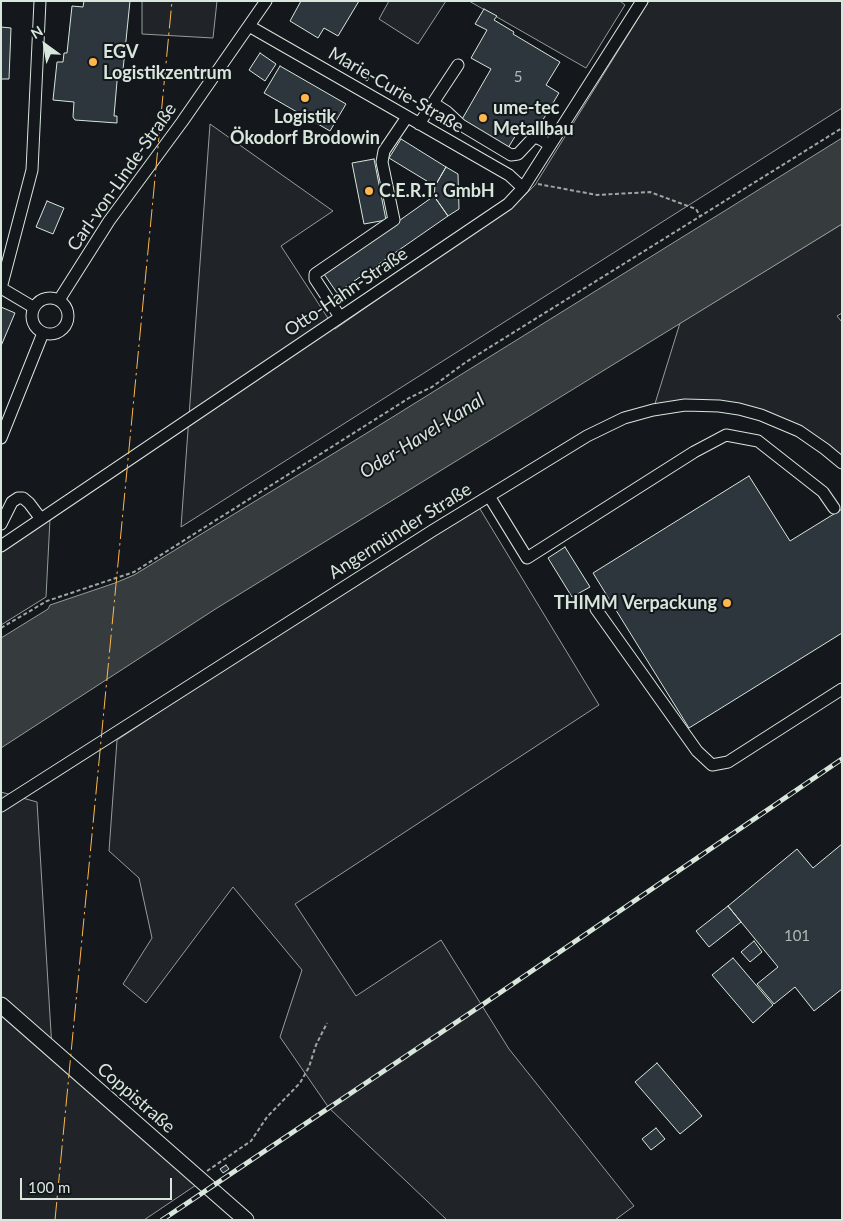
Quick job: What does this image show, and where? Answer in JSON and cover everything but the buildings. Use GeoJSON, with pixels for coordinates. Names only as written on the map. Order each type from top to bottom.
{"type":"FeatureCollection","features":[{"type":"Feature","properties":{"kind":"main road","name":"Coppistraße"},"geometry":{"type":"LineString","coordinates":[[1,1005],[246,1220]]}},
{"type":"Feature","properties":{"kind":"street"},"geometry":{"type":"LineString","coordinates":[[33,307],[1,288],[32,170],[40,1]]}},
{"type":"Feature","properties":{"kind":"street","name":"Carl-von-Linde-Straße"},"geometry":{"type":"LineString","coordinates":[[59,300],[109,221],[182,122],[266,1]]}},
{"type":"Feature","properties":{"kind":"street","name":"Otto-Hahn-Straße"},"geometry":{"type":"LineString","coordinates":[[1,546],[508,204],[525,185],[642,1]]}},
{"type":"Feature","properties":{"kind":"street","name":"Marie-Curie-Straße"},"geometry":{"type":"LineString","coordinates":[[249,26],[525,185]]}},
{"type":"Feature","properties":{"kind":"street"},"geometry":{"type":"LineString","coordinates":[[419,124],[458,66]]}},
{"type":"Feature","properties":{"kind":"street"},"geometry":{"type":"LineString","coordinates":[[433,103],[447,112],[461,125],[511,154],[518,154],[534,137],[550,145]]}},
{"type":"Feature","properties":{"kind":"street"},"geometry":{"type":"LineString","coordinates":[[340,318],[315,278],[315,274],[394,220],[382,162],[384,152],[407,117]]}},
{"type":"Feature","properties":{"kind":"street"},"geometry":{"type":"LineString","coordinates":[[45,298],[59,300],[67,308],[69,316],[67,324],[64,329],[56,334],[43,333],[35,327],[32,321],[33,307],[45,298]]}},
{"type":"Feature","properties":{"kind":"street"},"geometry":{"type":"LineString","coordinates":[[1,438],[43,333]]}},
{"type":"Feature","properties":{"kind":"street","name":"Angermünder Straße"},"geometry":{"type":"LineString","coordinates":[[1,806],[489,496],[587,436],[607,426],[640,413],[685,406],[719,406],[739,409],[775,420],[812,439],[842,463]]}},
{"type":"Feature","properties":{"kind":"street"},"geometry":{"type":"LineString","coordinates":[[489,496],[527,558],[694,452],[726,435],[758,441],[824,492],[834,508]]}},
{"type":"Feature","properties":{"kind":"street"},"geometry":{"type":"LineString","coordinates":[[1,524],[12,502],[18,498],[23,498],[29,503],[40,519]]}},
{"type":"Feature","properties":{"kind":"street"},"geometry":{"type":"LineString","coordinates":[[596,609],[698,751],[712,765],[728,762],[842,689]]}},
{"type":"Feature","properties":{"kind":"path"},"geometry":{"type":"LineString","coordinates":[[1,628],[47,601],[134,572],[409,398],[432,387],[466,362],[842,128]]}},
{"type":"Feature","properties":{"kind":"path"},"geometry":{"type":"LineString","coordinates":[[525,185],[597,195],[650,192],[696,209],[700,216]]}},
{"type":"Feature","properties":{"kind":"path"},"geometry":{"type":"LineString","coordinates":[[204,1173],[251,1142],[267,1117],[300,1084],[327,1023]]}},
{"type":"Feature","properties":{"kind":"shaded area"},"geometry":{"type":"Polygon","coordinates":[[[142,1],[217,1],[213,38],[142,34],[142,1]]]}},
{"type":"Feature","properties":{"kind":"shaded area"},"geometry":{"type":"Polygon","coordinates":[[[389,1],[446,1],[418,44],[379,19],[389,1]]]}},
{"type":"Feature","properties":{"kind":"shaded area"},"geometry":{"type":"Polygon","coordinates":[[[469,1],[620,1],[625,5],[586,68],[469,1]]]}},
{"type":"Feature","properties":{"kind":"shaded area"},"geometry":{"type":"Polygon","coordinates":[[[649,1],[842,1],[842,108],[181,527],[210,124],[333,211],[281,246],[335,329],[520,200],[535,185],[649,1]]]}},
{"type":"Feature","properties":{"kind":"shaded area"},"geometry":{"type":"Polygon","coordinates":[[[842,224],[842,313],[837,316],[842,322],[842,463],[825,449],[739,409],[653,410],[680,323],[842,224]]]}},
{"type":"Feature","properties":{"kind":"shaded area"},"geometry":{"type":"Polygon","coordinates":[[[477,504],[599,705],[295,904],[356,996],[441,940],[509,1049],[634,1206],[615,1220],[447,1220],[329,1108],[280,1037],[302,970],[233,887],[146,1003],[123,984],[152,938],[139,878],[109,851],[117,740],[432,531],[477,504]]]}},
{"type":"Feature","properties":{"kind":"shaded area"},"geometry":{"type":"Polygon","coordinates":[[[50,519],[46,597],[1,625],[1,552],[50,519]]]}},
{"type":"Feature","properties":{"kind":"shaded area"},"geometry":{"type":"Polygon","coordinates":[[[1,792],[37,802],[52,1049],[202,1181],[144,1220],[1,1220],[1,792]]]}},
{"type":"Feature","properties":{"kind":"water","name":"Oder-Havel-Kanal"},"geometry":{"type":"Polygon","coordinates":[[[842,138],[842,224],[217,608],[1,748],[1,638],[48,609],[50,605],[134,575],[354,441],[842,138]]]}},
{"type":"Feature","properties":{"kind":"railway"},"geometry":{"type":"LineString","coordinates":[[162,1220],[482,1005],[842,759]]}},
{"type":"Feature","properties":{"kind":"power"},"geometry":{"type":"LineString","coordinates":[[55,1220],[172,1]]}},
{"type":"Feature","properties":{"kind":"place","name":"EGV Logistikzentrum"},"geometry":{"type":"Point","coordinates":[93,62]}},
{"type":"Feature","properties":{"kind":"place","name":"Logistik Ökodorf Brodowin"},"geometry":{"type":"Point","coordinates":[305,98]}},
{"type":"Feature","properties":{"kind":"place","name":"ume-tec Metallbau"},"geometry":{"type":"Point","coordinates":[483,118]}},
{"type":"Feature","properties":{"kind":"place","name":"C.E.R.T. GmbH"},"geometry":{"type":"Point","coordinates":[369,191]}},
{"type":"Feature","properties":{"kind":"place","name":"THIMM Verpackung"},"geometry":{"type":"Point","coordinates":[727,603]}}]}
